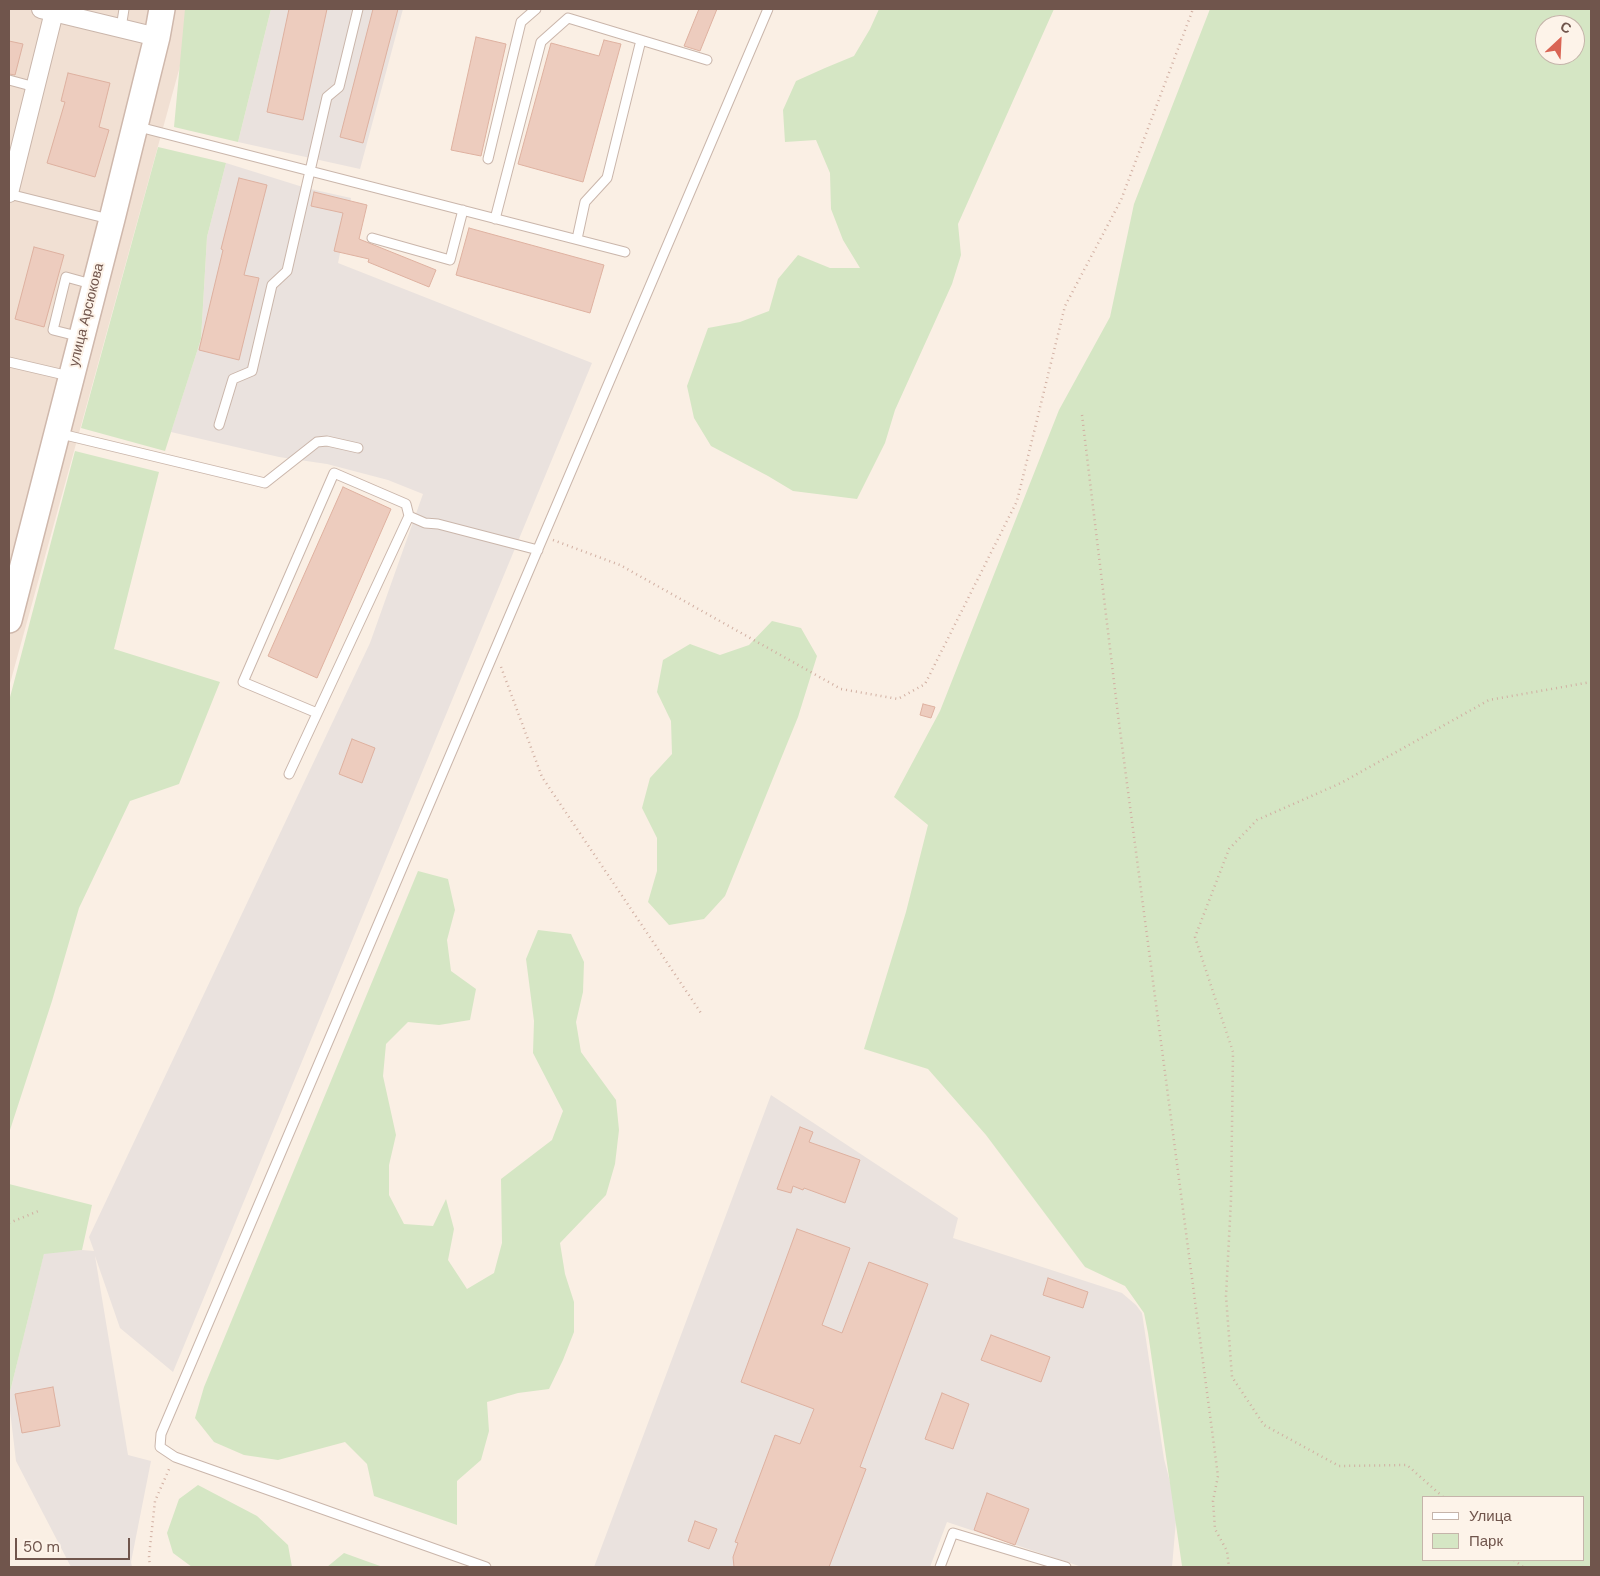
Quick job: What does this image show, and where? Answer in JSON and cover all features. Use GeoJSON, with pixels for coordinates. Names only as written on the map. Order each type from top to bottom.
{"type":"FeatureCollection","features":[{"type":"Feature","properties":{"kind":"street","name":"улица Арсюкова"},"geometry":{"type":"LineString","coordinates":[[9,620],[112,219],[157,37],[162,9]]}},
{"type":"Feature","properties":{"kind":"street"},"geometry":{"type":"LineString","coordinates":[[9,193],[35,87],[47,10],[157,37]]}},
{"type":"Feature","properties":{"kind":"lane"},"geometry":{"type":"LineString","coordinates":[[121,28],[124,9]]}},
{"type":"Feature","properties":{"kind":"lane"},"geometry":{"type":"LineString","coordinates":[[219,425],[233,379],[252,371],[272,285],[287,271],[327,96],[339,87],[358,9]]}},
{"type":"Feature","properties":{"kind":"lane"},"geometry":{"type":"LineString","coordinates":[[488,159],[521,22],[536,9]]}},
{"type":"Feature","properties":{"kind":"lane"},"geometry":{"type":"LineString","coordinates":[[486,1567],[174,1457],[160,1447],[161,1434],[768,9]]}},
{"type":"Feature","properties":{"kind":"lane"},"geometry":{"type":"LineString","coordinates":[[495,219],[541,42],[568,18],[706,60]]}},
{"type":"Feature","properties":{"kind":"lane"},"geometry":{"type":"LineString","coordinates":[[577,239],[585,202],[608,178],[641,40]]}},
{"type":"Feature","properties":{"kind":"lane"},"geometry":{"type":"LineString","coordinates":[[9,80],[35,87]]}},
{"type":"Feature","properties":{"kind":"lane"},"geometry":{"type":"LineString","coordinates":[[135,126],[625,252]]}},
{"type":"Feature","properties":{"kind":"lane"},"geometry":{"type":"LineString","coordinates":[[9,193],[112,219]]}},
{"type":"Feature","properties":{"kind":"lane"},"geometry":{"type":"LineString","coordinates":[[372,238],[450,260],[464,210]]}},
{"type":"Feature","properties":{"kind":"lane"},"geometry":{"type":"LineString","coordinates":[[9,362],[72,376]]}},
{"type":"Feature","properties":{"kind":"lane"},"geometry":{"type":"LineString","coordinates":[[57,433],[265,483],[318,442],[327,441],[358,448]]}},
{"type":"Feature","properties":{"kind":"lane"},"geometry":{"type":"LineString","coordinates":[[289,774],[317,714],[409,516],[406,504],[334,473],[243,682],[317,714]]}},
{"type":"Feature","properties":{"kind":"lane"},"geometry":{"type":"LineString","coordinates":[[409,516],[425,523],[438,524],[538,550]]}},
{"type":"Feature","properties":{"kind":"lane"},"geometry":{"type":"LineString","coordinates":[[940,1567],[953,1533],[1066,1567]]}},
{"type":"Feature","properties":{"kind":"path"},"geometry":{"type":"LineString","coordinates":[[543,537],[620,564],[841,689],[898,699],[925,684],[1017,501],[1065,306],[1121,200],[1192,9]]}},
{"type":"Feature","properties":{"kind":"path"},"geometry":{"type":"LineString","coordinates":[[1082,414],[1118,715],[1218,1476],[1213,1501],[1215,1529],[1227,1551],[1229,1567]]}},
{"type":"Feature","properties":{"kind":"path"},"geometry":{"type":"LineString","coordinates":[[495,650],[542,777],[701,1013]]}},
{"type":"Feature","properties":{"kind":"path"},"geometry":{"type":"LineString","coordinates":[[1442,1496],[1407,1465],[1339,1466],[1264,1425],[1232,1377],[1226,1296],[1232,1200],[1233,1052],[1195,937],[1229,849],[1256,820],[1341,783],[1489,700],[1591,682]]}},
{"type":"Feature","properties":{"kind":"path"},"geometry":{"type":"LineString","coordinates":[[9,1223],[41,1210]]}},
{"type":"Feature","properties":{"kind":"path"},"geometry":{"type":"LineString","coordinates":[[150,1567],[149,1556],[155,1501],[174,1457]]}},
{"type":"Feature","properties":{"kind":"shaded area"},"geometry":{"type":"Polygon","coordinates":[[[9,9],[193,9],[193,19],[9,687],[9,9]]]}},
{"type":"Feature","properties":{"kind":"shaded area"},"geometry":{"type":"Polygon","coordinates":[[[271,9],[403,9],[360,169],[238,142],[271,9]]]}},
{"type":"Feature","properties":{"kind":"shaded area"},"geometry":{"type":"Polygon","coordinates":[[[226,163],[306,188],[351,198],[338,263],[592,363],[173,1372],[120,1328],[95,1256],[128,1455],[151,1461],[131,1562],[132,1567],[71,1567],[16,1461],[9,1402],[44,1253],[94,1251],[89,1237],[370,643],[423,494],[388,480],[327,464],[279,457],[171,432],[201,339],[207,237],[226,163]]]}},
{"type":"Feature","properties":{"kind":"shaded area"},"geometry":{"type":"Polygon","coordinates":[[[771,1095],[958,1218],[953,1238],[1122,1293],[1136,1305],[1142,1313],[1164,1459],[1177,1509],[1172,1567],[1082,1567],[947,1522],[930,1567],[594,1567],[771,1095]]]}},
{"type":"Feature","properties":{"kind":"green space"},"geometry":{"type":"Polygon","coordinates":[[[185,9],[271,9],[238,142],[174,127],[185,9]]]}},
{"type":"Feature","properties":{"kind":"green space"},"geometry":{"type":"Polygon","coordinates":[[[879,9],[1054,9],[958,224],[961,255],[952,284],[895,410],[885,443],[857,499],[793,491],[711,446],[694,418],[687,386],[708,328],[740,322],[769,311],[778,279],[798,255],[830,268],[860,268],[843,240],[831,209],[830,173],[816,140],[785,142],[783,110],[796,81],[854,56],[879,9]]]}},
{"type":"Feature","properties":{"kind":"green space"},"geometry":{"type":"Polygon","coordinates":[[[1210,9],[1591,9],[1591,1567],[1182,1566],[1144,1313],[1125,1286],[1085,1267],[986,1135],[928,1069],[864,1049],[906,912],[928,825],[894,797],[940,711],[1059,410],[1110,317],[1134,204],[1210,9]]]}},
{"type":"Feature","properties":{"kind":"green space"},"geometry":{"type":"Polygon","coordinates":[[[158,147],[226,163],[207,237],[201,339],[165,451],[81,428],[158,147]]]}},
{"type":"Feature","properties":{"kind":"green space"},"geometry":{"type":"Polygon","coordinates":[[[75,451],[159,472],[114,649],[220,682],[179,784],[130,801],[79,908],[52,1001],[9,1133],[9,701],[75,451]]]}},
{"type":"Feature","properties":{"kind":"green space"},"geometry":{"type":"Polygon","coordinates":[[[772,621],[801,628],[817,656],[798,717],[725,896],[704,919],[669,925],[648,902],[657,871],[657,838],[642,808],[650,778],[672,754],[671,721],[657,692],[663,660],[690,644],[720,655],[749,645],[772,621]]]}},
{"type":"Feature","properties":{"kind":"green space"},"geometry":{"type":"Polygon","coordinates":[[[418,871],[448,879],[455,910],[447,940],[451,971],[476,989],[470,1020],[439,1025],[408,1022],[386,1044],[383,1076],[396,1135],[389,1165],[389,1195],[404,1224],[433,1226],[446,1199],[454,1229],[448,1260],[467,1289],[494,1273],[502,1243],[501,1179],[552,1140],[563,1111],[533,1053],[534,1021],[526,959],[538,930],[571,934],[584,962],[583,992],[576,1022],[581,1052],[616,1100],[619,1130],[615,1164],[606,1195],[560,1243],[565,1274],[574,1302],[574,1332],[563,1360],[549,1389],[518,1393],[487,1402],[489,1431],[481,1460],[457,1481],[457,1525],[374,1496],[367,1464],[345,1442],[278,1460],[244,1455],[214,1442],[195,1418],[204,1387],[418,871]]]}},
{"type":"Feature","properties":{"kind":"green space"},"geometry":{"type":"Polygon","coordinates":[[[9,1184],[92,1205],[82,1250],[44,1254],[9,1396],[9,1184]]]}},
{"type":"Feature","properties":{"kind":"green space"},"geometry":{"type":"Polygon","coordinates":[[[198,1485],[257,1516],[288,1545],[292,1567],[192,1567],[173,1553],[167,1533],[179,1499],[198,1485]]]}},
{"type":"Feature","properties":{"kind":"green space"},"geometry":{"type":"Polygon","coordinates":[[[344,1553],[366,1561],[383,1567],[327,1567],[344,1553]]]}},
{"type":"Feature","properties":{"kind":"building"},"geometry":{"type":"Polygon","coordinates":[[[289,9],[327,9],[303,120],[267,112],[289,9]]]}},
{"type":"Feature","properties":{"kind":"building"},"geometry":{"type":"Polygon","coordinates":[[[373,9],[398,9],[363,143],[340,137],[373,9]]]}},
{"type":"Feature","properties":{"kind":"building"},"geometry":{"type":"Polygon","coordinates":[[[699,9],[717,9],[700,51],[684,46],[699,9]]]}},
{"type":"Feature","properties":{"kind":"building"},"geometry":{"type":"Polygon","coordinates":[[[476,37],[506,44],[481,156],[451,150],[476,37]]]}},
{"type":"Feature","properties":{"kind":"building"},"geometry":{"type":"Polygon","coordinates":[[[604,40],[621,44],[583,182],[518,164],[551,43],[599,56],[604,40]]]}},
{"type":"Feature","properties":{"kind":"building"},"geometry":{"type":"Polygon","coordinates":[[[9,41],[23,44],[15,75],[9,74],[9,41]]]}},
{"type":"Feature","properties":{"kind":"building"},"geometry":{"type":"Polygon","coordinates":[[[68,73],[110,83],[99,127],[109,130],[95,177],[47,163],[65,102],[61,101],[68,73]]]}},
{"type":"Feature","properties":{"kind":"building"},"geometry":{"type":"Polygon","coordinates":[[[239,178],[267,185],[244,275],[259,278],[239,360],[199,350],[239,178]]]}},
{"type":"Feature","properties":{"kind":"building"},"geometry":{"type":"Polygon","coordinates":[[[314,192],[367,205],[359,239],[436,270],[429,287],[368,262],[369,259],[334,251],[343,213],[311,206],[314,192]]]}},
{"type":"Feature","properties":{"kind":"building"},"geometry":{"type":"Polygon","coordinates":[[[469,228],[604,265],[590,313],[456,275],[469,228]]]}},
{"type":"Feature","properties":{"kind":"building"},"geometry":{"type":"Polygon","coordinates":[[[34,247],[64,255],[44,327],[15,319],[34,247]]]}},
{"type":"Feature","properties":{"kind":"building"},"geometry":{"type":"Polygon","coordinates":[[[343,487],[391,509],[317,678],[268,656],[343,487]]]}},
{"type":"Feature","properties":{"kind":"building"},"geometry":{"type":"Polygon","coordinates":[[[923,704],[935,707],[931,718],[920,715],[923,704]]]}},
{"type":"Feature","properties":{"kind":"building"},"geometry":{"type":"Polygon","coordinates":[[[352,739],[375,748],[362,783],[339,774],[352,739]]]}},
{"type":"Feature","properties":{"kind":"building"},"geometry":{"type":"Polygon","coordinates":[[[800,1127],[813,1132],[809,1142],[860,1160],[845,1203],[804,1188],[803,1190],[793,1186],[791,1193],[777,1189],[800,1127]]]}},
{"type":"Feature","properties":{"kind":"building"},"geometry":{"type":"Polygon","coordinates":[[[797,1229],[850,1248],[822,1325],[842,1333],[869,1262],[928,1284],[860,1467],[866,1469],[829,1567],[734,1567],[733,1557],[738,1543],[735,1542],[775,1435],[800,1444],[814,1409],[741,1382],[797,1229]]]}},
{"type":"Feature","properties":{"kind":"building"},"geometry":{"type":"Polygon","coordinates":[[[1048,1278],[1088,1292],[1083,1308],[1043,1295],[1048,1278]]]}},
{"type":"Feature","properties":{"kind":"building"},"geometry":{"type":"Polygon","coordinates":[[[991,1335],[1050,1357],[1041,1382],[981,1360],[991,1335]]]}},
{"type":"Feature","properties":{"kind":"building"},"geometry":{"type":"Polygon","coordinates":[[[53,1387],[60,1426],[22,1433],[15,1394],[53,1387]]]}},
{"type":"Feature","properties":{"kind":"building"},"geometry":{"type":"Polygon","coordinates":[[[942,1393],[969,1404],[953,1449],[925,1439],[942,1393]]]}},
{"type":"Feature","properties":{"kind":"building"},"geometry":{"type":"Polygon","coordinates":[[[987,1493],[1029,1509],[1015,1545],[974,1530],[987,1493]]]}},
{"type":"Feature","properties":{"kind":"building"},"geometry":{"type":"Polygon","coordinates":[[[695,1521],[717,1529],[709,1549],[688,1541],[695,1521]]]}}]}
